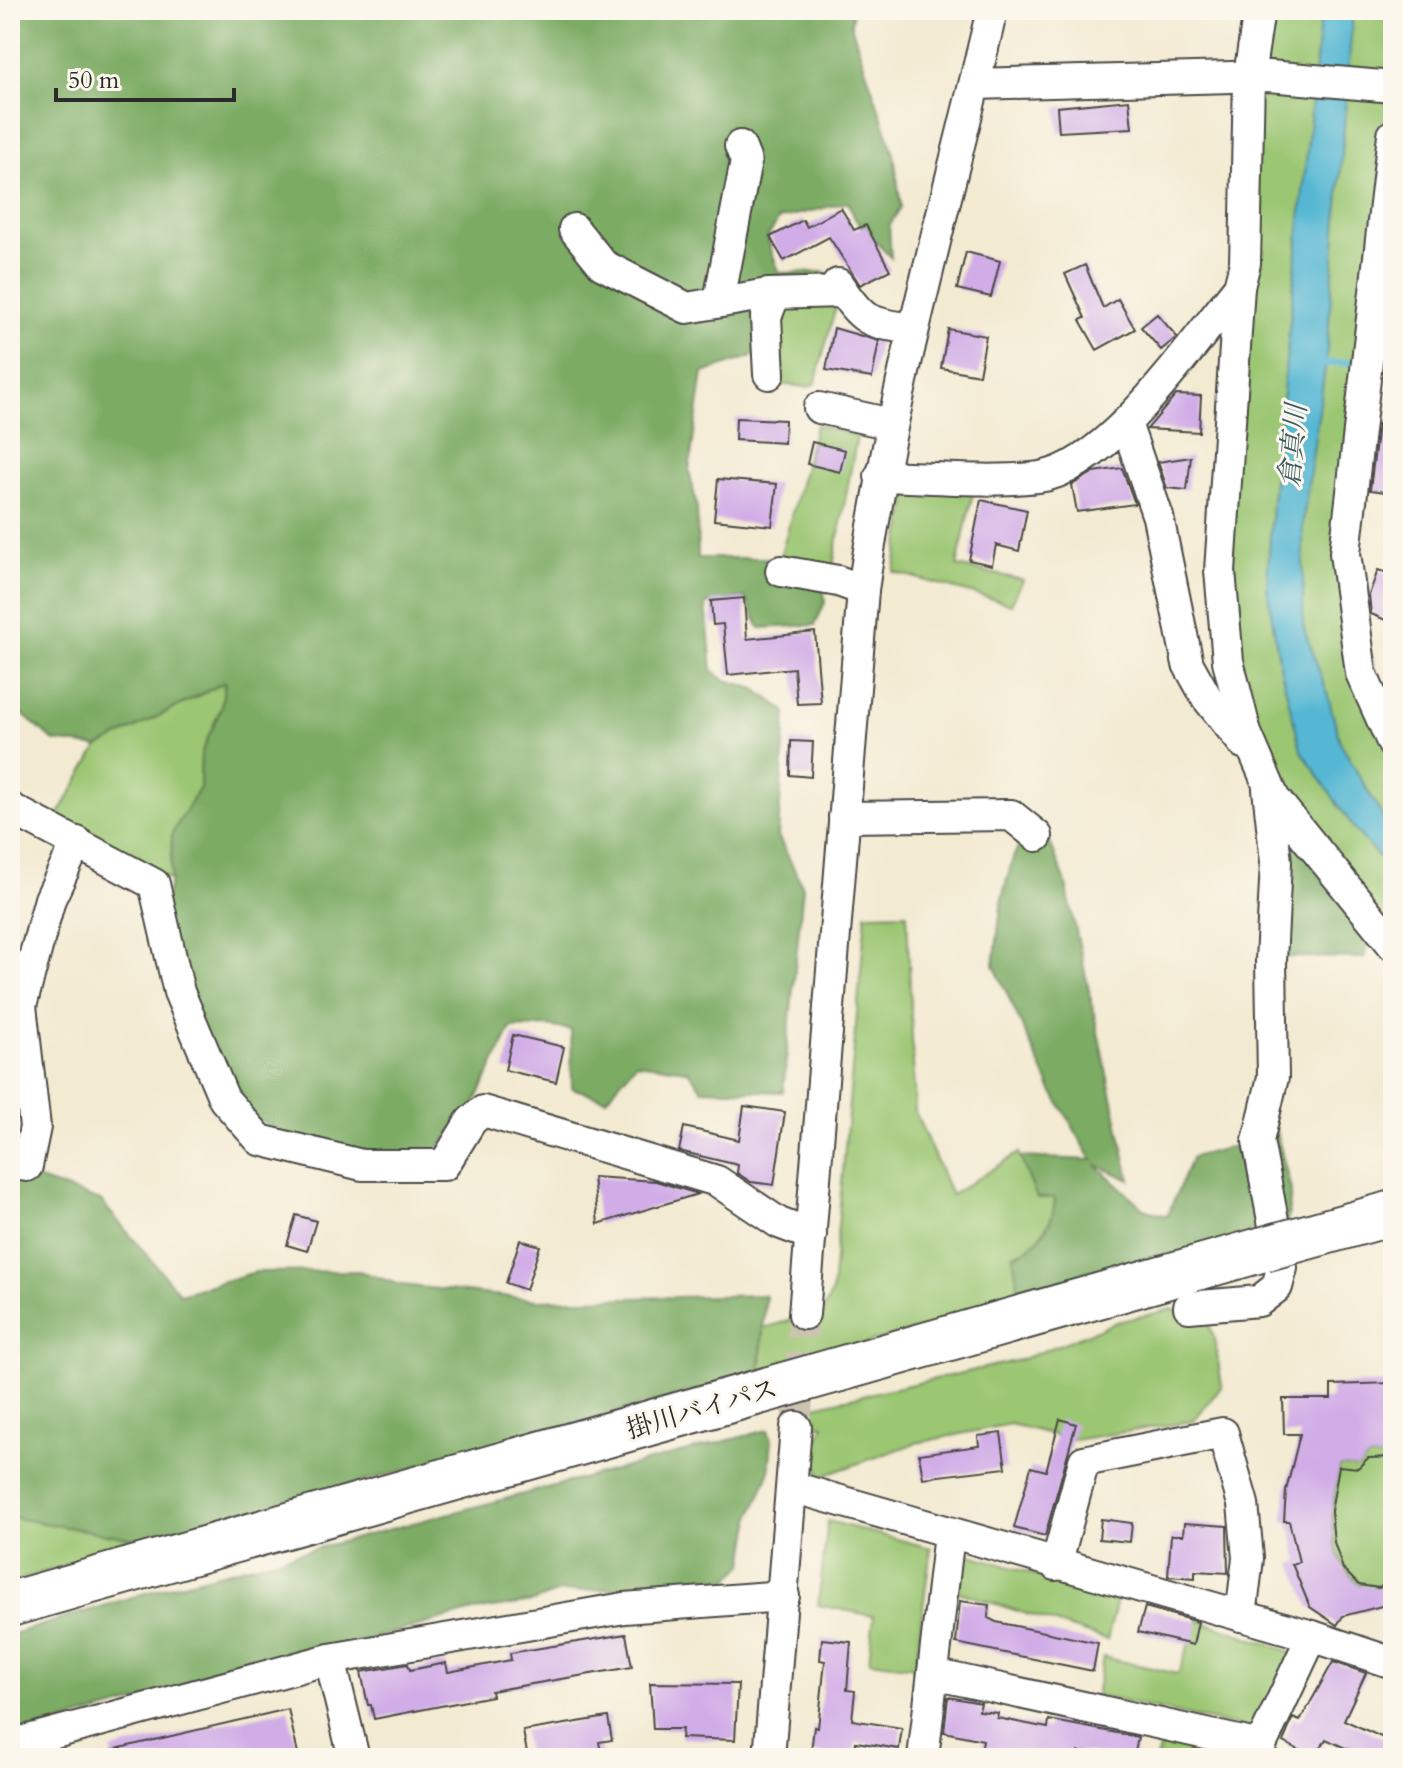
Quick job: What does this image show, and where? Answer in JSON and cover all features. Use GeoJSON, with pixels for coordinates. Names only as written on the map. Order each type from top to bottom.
{"type":"FeatureCollection","features":[{"type":"Feature","properties":{"kind":"highway","name":"掛川バイパス"},"geometry":{"type":"LineString","coordinates":[[10,1604],[1393,1213]]}},
{"type":"Feature","properties":{"kind":"street"},"geometry":{"type":"LineString","coordinates":[[804,1314],[863,590],[891,424],[992,10]]}},
{"type":"Feature","properties":{"kind":"street"},"geometry":{"type":"LineString","coordinates":[[1259,10],[1259,76],[1245,263],[1239,287],[1220,571],[1228,661],[1246,733],[1274,798],[1393,945]]}},
{"type":"Feature","properties":{"kind":"street"},"geometry":{"type":"LineString","coordinates":[[975,84],[1259,76],[1391,87]]}},
{"type":"Feature","properties":{"kind":"street"},"geometry":{"type":"LineString","coordinates":[[1393,135],[1345,553],[1361,673],[1393,744]]}},
{"type":"Feature","properties":{"kind":"street"},"geometry":{"type":"LineString","coordinates":[[719,301],[746,161],[740,146]]}},
{"type":"Feature","properties":{"kind":"street"},"geometry":{"type":"LineString","coordinates":[[574,229],[603,265],[687,308],[719,301],[840,288],[860,316],[883,325],[913,329]]}},
{"type":"Feature","properties":{"kind":"street"},"geometry":{"type":"LineString","coordinates":[[880,476],[1040,477],[1073,467],[1126,423],[1239,287]]}},
{"type":"Feature","properties":{"kind":"street"},"geometry":{"type":"LineString","coordinates":[[769,374],[766,317],[775,294]]}},
{"type":"Feature","properties":{"kind":"street"},"geometry":{"type":"LineString","coordinates":[[819,408],[891,424]]}},
{"type":"Feature","properties":{"kind":"street"},"geometry":{"type":"LineString","coordinates":[[1126,423],[1158,517],[1188,664],[1207,698],[1262,772],[1276,862],[1271,961],[1273,1077],[1258,1141],[1282,1268],[1277,1287],[1259,1301],[1189,1307]]}},
{"type":"Feature","properties":{"kind":"street"},"geometry":{"type":"LineString","coordinates":[[781,571],[838,581],[863,590]]}},
{"type":"Feature","properties":{"kind":"street"},"geometry":{"type":"LineString","coordinates":[[10,808],[154,884],[179,992],[224,1099],[260,1140],[362,1165],[444,1165],[471,1121],[483,1111],[717,1181],[779,1223],[811,1235]]}},
{"type":"Feature","properties":{"kind":"street"},"geometry":{"type":"LineString","coordinates":[[844,817],[1011,815],[1037,836]]}},
{"type":"Feature","properties":{"kind":"street"},"geometry":{"type":"LineString","coordinates":[[10,1163],[27,1166],[35,1127],[16,1005],[50,899],[77,842]]}},
{"type":"Feature","properties":{"kind":"street"},"geometry":{"type":"LineString","coordinates":[[769,1758],[796,1427]]}},
{"type":"Feature","properties":{"kind":"street"},"geometry":{"type":"LineString","coordinates":[[1056,1565],[1084,1461],[1223,1433],[1243,1504],[1247,1545],[1241,1616]]}},
{"type":"Feature","properties":{"kind":"street"},"geometry":{"type":"LineString","coordinates":[[792,1487],[1312,1636],[1393,1663]]}},
{"type":"Feature","properties":{"kind":"street"},"geometry":{"type":"LineString","coordinates":[[923,1758],[949,1534]]}},
{"type":"Feature","properties":{"kind":"street"},"geometry":{"type":"LineString","coordinates":[[10,1745],[330,1659],[624,1608],[784,1596]]}},
{"type":"Feature","properties":{"kind":"street"},"geometry":{"type":"LineString","coordinates":[[933,1674],[1258,1752],[1312,1636]]}},
{"type":"Feature","properties":{"kind":"street"},"geometry":{"type":"LineString","coordinates":[[330,1659],[354,1758]]}},
{"type":"Feature","properties":{"kind":"green space"},"geometry":{"type":"Polygon","coordinates":[[[10,10],[853,10],[851,25],[894,154],[901,207],[889,226],[891,258],[855,219],[848,202],[779,219],[767,238],[779,273],[822,272],[833,277],[776,300],[764,352],[703,373],[689,470],[697,506],[698,558],[775,558],[822,571],[825,602],[815,625],[760,628],[745,597],[706,604],[712,670],[723,679],[755,689],[786,712],[778,836],[803,887],[783,1092],[702,1089],[687,1070],[636,1063],[606,1099],[572,1088],[571,1030],[548,1026],[511,1028],[474,1105],[424,1165],[313,1152],[224,1099],[162,910],[171,880],[172,833],[200,788],[201,754],[221,708],[225,682],[98,747],[54,741],[10,704],[10,10]]]}},
{"type":"Feature","properties":{"kind":"green space"},"geometry":{"type":"Polygon","coordinates":[[[1276,10],[1393,10],[1393,135],[1345,553],[1393,742],[1393,928],[1274,798],[1233,684],[1232,386],[1259,91],[1276,10]]]}},
{"type":"Feature","properties":{"kind":"green space"},"geometry":{"type":"Polygon","coordinates":[[[838,299],[815,384],[807,387],[777,384],[780,308],[838,299]]]}},
{"type":"Feature","properties":{"kind":"green space"},"geometry":{"type":"Polygon","coordinates":[[[816,425],[857,436],[832,571],[780,558],[816,425]]]}},
{"type":"Feature","properties":{"kind":"green space"},"geometry":{"type":"Polygon","coordinates":[[[910,485],[974,488],[957,566],[1023,580],[1011,604],[894,572],[910,485]]]}},
{"type":"Feature","properties":{"kind":"green space"},"geometry":{"type":"Polygon","coordinates":[[[225,682],[221,708],[201,754],[200,788],[172,833],[171,880],[50,829],[98,747],[225,682]]]}},
{"type":"Feature","properties":{"kind":"green space"},"geometry":{"type":"Polygon","coordinates":[[[1277,815],[1371,931],[1364,958],[1284,957],[1277,815]]]}},
{"type":"Feature","properties":{"kind":"green space"},"geometry":{"type":"Polygon","coordinates":[[[1029,822],[1047,835],[1065,880],[1130,1180],[1095,1164],[1144,1209],[1167,1216],[1192,1157],[1247,1143],[1274,1122],[1291,1190],[1288,1219],[1250,1236],[1021,1300],[1013,1257],[1030,1247],[1043,1234],[1055,1198],[1037,1198],[1020,1157],[1092,1160],[1051,1089],[994,965],[1002,898],[1013,858],[1029,822]]]}},
{"type":"Feature","properties":{"kind":"green space"},"geometry":{"type":"Polygon","coordinates":[[[907,913],[915,1112],[951,1195],[1019,1153],[1037,1198],[1055,1198],[1054,1214],[1033,1248],[1013,1254],[1021,1300],[761,1373],[763,1328],[823,1311],[832,1292],[866,914],[907,913]]]}},
{"type":"Feature","properties":{"kind":"green space"},"geometry":{"type":"Polygon","coordinates":[[[10,1170],[101,1201],[180,1294],[255,1272],[359,1271],[401,1285],[538,1300],[766,1295],[759,1373],[147,1541],[10,1517],[10,1170]]]}},
{"type":"Feature","properties":{"kind":"green space"},"geometry":{"type":"Polygon","coordinates":[[[1172,1309],[1208,1322],[1214,1337],[1222,1386],[1193,1421],[1074,1440],[1010,1424],[916,1443],[820,1477],[813,1450],[824,1425],[799,1421],[801,1409],[1020,1360],[1117,1322],[1172,1309]]]}},
{"type":"Feature","properties":{"kind":"green space"},"geometry":{"type":"Polygon","coordinates":[[[768,1430],[772,1439],[769,1473],[752,1514],[744,1565],[724,1583],[559,1592],[532,1602],[473,1611],[10,1736],[10,1635],[142,1594],[768,1430]]]}},
{"type":"Feature","properties":{"kind":"green space"},"geometry":{"type":"Polygon","coordinates":[[[1393,1457],[1393,1589],[1363,1588],[1342,1563],[1336,1549],[1332,1518],[1338,1469],[1341,1466],[1358,1468],[1368,1458],[1393,1457]]]}},
{"type":"Feature","properties":{"kind":"green space"},"geometry":{"type":"Polygon","coordinates":[[[10,1517],[147,1541],[10,1583],[10,1517]]]}},
{"type":"Feature","properties":{"kind":"green space"},"geometry":{"type":"Polygon","coordinates":[[[828,1521],[931,1548],[915,1667],[869,1661],[874,1616],[818,1605],[828,1521]]]}},
{"type":"Feature","properties":{"kind":"green space"},"geometry":{"type":"Polygon","coordinates":[[[965,1553],[1117,1600],[1107,1640],[956,1591],[965,1553]]]}},
{"type":"Feature","properties":{"kind":"green space"},"geometry":{"type":"Polygon","coordinates":[[[1198,1620],[1295,1653],[1252,1729],[1096,1696],[1103,1657],[1178,1674],[1198,1620]]]}},
{"type":"Feature","properties":{"kind":"green space"},"geometry":{"type":"Polygon","coordinates":[[[1163,1739],[1242,1757],[1157,1758],[1163,1739]]]}},
{"type":"Feature","properties":{"kind":"water","name":"倉真川"},"geometry":{"type":"Polygon","coordinates":[[[1321,10],[1353,10],[1326,362],[1303,520],[1303,626],[1327,692],[1340,742],[1393,835],[1393,873],[1356,831],[1301,750],[1280,666],[1267,588],[1272,502],[1321,10]]]}},
{"type":"Feature","properties":{"kind":"building"},"geometry":{"type":"Polygon","coordinates":[[[1129,100],[1132,128],[1059,132],[1057,107],[1129,100]]]}},
{"type":"Feature","properties":{"kind":"building"},"geometry":{"type":"Polygon","coordinates":[[[841,208],[854,230],[866,225],[890,270],[860,285],[829,237],[784,261],[770,237],[803,220],[807,227],[841,208]]]}},
{"type":"Feature","properties":{"kind":"building"},"geometry":{"type":"Polygon","coordinates":[[[966,252],[1000,261],[991,297],[957,289],[966,252]]]}},
{"type":"Feature","properties":{"kind":"building"},"geometry":{"type":"Polygon","coordinates":[[[1085,265],[1103,308],[1118,299],[1135,329],[1097,350],[1080,320],[1085,318],[1065,274],[1085,265]]]}},
{"type":"Feature","properties":{"kind":"building"},"geometry":{"type":"Polygon","coordinates":[[[1157,314],[1177,337],[1161,350],[1141,327],[1157,314]]]}},
{"type":"Feature","properties":{"kind":"building"},"geometry":{"type":"Polygon","coordinates":[[[834,328],[879,341],[872,378],[826,370],[834,328]]]}},
{"type":"Feature","properties":{"kind":"building"},"geometry":{"type":"Polygon","coordinates":[[[948,329],[986,336],[979,375],[941,368],[948,329]]]}},
{"type":"Feature","properties":{"kind":"building"},"geometry":{"type":"Polygon","coordinates":[[[1176,395],[1201,396],[1199,432],[1147,429],[1176,395]]]}},
{"type":"Feature","properties":{"kind":"building"},"geometry":{"type":"Polygon","coordinates":[[[736,418],[785,420],[784,443],[735,440],[736,418]]]}},
{"type":"Feature","properties":{"kind":"building"},"geometry":{"type":"Polygon","coordinates":[[[1378,424],[1393,426],[1393,493],[1370,490],[1378,424]]]}},
{"type":"Feature","properties":{"kind":"building"},"geometry":{"type":"Polygon","coordinates":[[[812,442],[845,450],[840,472],[807,464],[812,442]]]}},
{"type":"Feature","properties":{"kind":"building"},"geometry":{"type":"Polygon","coordinates":[[[1191,457],[1187,490],[1167,488],[1158,462],[1191,457]]]}},
{"type":"Feature","properties":{"kind":"building"},"geometry":{"type":"Polygon","coordinates":[[[1122,468],[1135,504],[1077,512],[1072,485],[1094,472],[1122,468]]]}},
{"type":"Feature","properties":{"kind":"building"},"geometry":{"type":"Polygon","coordinates":[[[718,479],[777,484],[772,526],[714,520],[718,479]]]}},
{"type":"Feature","properties":{"kind":"building"},"geometry":{"type":"Polygon","coordinates":[[[981,500],[1027,510],[1019,551],[996,545],[992,565],[969,560],[981,500]]]}},
{"type":"Feature","properties":{"kind":"building"},"geometry":{"type":"Polygon","coordinates":[[[1378,570],[1393,575],[1393,623],[1371,614],[1369,595],[1378,570]]]}},
{"type":"Feature","properties":{"kind":"building"},"geometry":{"type":"Polygon","coordinates":[[[744,598],[747,639],[815,632],[821,703],[797,704],[794,668],[728,675],[723,624],[713,625],[711,601],[744,598]]]}},
{"type":"Feature","properties":{"kind":"building"},"geometry":{"type":"Polygon","coordinates":[[[791,741],[813,742],[811,777],[790,775],[791,741]]]}},
{"type":"Feature","properties":{"kind":"building"},"geometry":{"type":"Polygon","coordinates":[[[513,1035],[564,1047],[556,1082],[505,1070],[513,1035]]]}},
{"type":"Feature","properties":{"kind":"building"},"geometry":{"type":"Polygon","coordinates":[[[744,1106],[785,1112],[774,1185],[751,1182],[737,1173],[738,1165],[679,1151],[684,1127],[739,1140],[744,1106]]]}},
{"type":"Feature","properties":{"kind":"building"},"geometry":{"type":"Polygon","coordinates":[[[593,1177],[656,1181],[698,1194],[598,1224],[593,1177]]]}},
{"type":"Feature","properties":{"kind":"building"},"geometry":{"type":"Polygon","coordinates":[[[296,1215],[316,1221],[307,1251],[287,1245],[296,1215]]]}},
{"type":"Feature","properties":{"kind":"building"},"geometry":{"type":"Polygon","coordinates":[[[520,1240],[540,1246],[526,1290],[506,1283],[520,1240]]]}},
{"type":"Feature","properties":{"kind":"building"},"geometry":{"type":"Polygon","coordinates":[[[1393,1383],[1393,1457],[1368,1458],[1358,1468],[1339,1466],[1331,1511],[1334,1542],[1343,1569],[1359,1585],[1379,1588],[1393,1578],[1393,1603],[1343,1616],[1337,1625],[1310,1607],[1292,1564],[1299,1562],[1289,1521],[1284,1521],[1286,1491],[1300,1434],[1284,1434],[1283,1399],[1331,1399],[1331,1385],[1393,1383]]]}},
{"type":"Feature","properties":{"kind":"building"},"geometry":{"type":"Polygon","coordinates":[[[1060,1419],[1076,1424],[1045,1536],[1014,1528],[1031,1467],[1046,1471],[1060,1419]]]}},
{"type":"Feature","properties":{"kind":"building"},"geometry":{"type":"Polygon","coordinates":[[[1001,1433],[1006,1468],[923,1478],[919,1454],[979,1446],[978,1436],[1001,1433]]]}},
{"type":"Feature","properties":{"kind":"building"},"geometry":{"type":"Polygon","coordinates":[[[1101,1519],[1132,1523],[1130,1542],[1099,1539],[1101,1519]]]}},
{"type":"Feature","properties":{"kind":"building"},"geometry":{"type":"Polygon","coordinates":[[[1184,1523],[1227,1526],[1228,1573],[1195,1571],[1195,1578],[1168,1576],[1171,1535],[1183,1535],[1184,1523]]]}},
{"type":"Feature","properties":{"kind":"building"},"geometry":{"type":"Polygon","coordinates":[[[960,1601],[989,1605],[988,1618],[996,1622],[1098,1643],[1093,1671],[956,1643],[960,1601]]]}},
{"type":"Feature","properties":{"kind":"building"},"geometry":{"type":"Polygon","coordinates":[[[1145,1607],[1198,1622],[1193,1645],[1138,1632],[1145,1607]]]}},
{"type":"Feature","properties":{"kind":"building"},"geometry":{"type":"Polygon","coordinates":[[[626,1634],[632,1667],[491,1691],[492,1696],[374,1719],[361,1672],[408,1664],[410,1670],[446,1663],[448,1672],[511,1660],[510,1653],[626,1634]]]}},
{"type":"Feature","properties":{"kind":"building"},"geometry":{"type":"Polygon","coordinates":[[[822,1639],[851,1642],[847,1690],[855,1691],[852,1720],[902,1728],[899,1749],[856,1742],[854,1758],[811,1752],[814,1727],[818,1728],[825,1661],[820,1660],[822,1639]]]}},
{"type":"Feature","properties":{"kind":"building"},"geometry":{"type":"Polygon","coordinates":[[[1333,1662],[1366,1673],[1344,1720],[1390,1741],[1382,1758],[1367,1758],[1326,1739],[1315,1758],[1283,1742],[1293,1718],[1300,1721],[1333,1662]]]}},
{"type":"Feature","properties":{"kind":"building"},"geometry":{"type":"Polygon","coordinates":[[[650,1683],[738,1684],[735,1740],[681,1738],[682,1729],[653,1729],[650,1683]]]}},
{"type":"Feature","properties":{"kind":"building"},"geometry":{"type":"Polygon","coordinates":[[[948,1697],[981,1703],[979,1711],[998,1713],[997,1718],[1048,1728],[1049,1720],[1138,1737],[1134,1758],[1079,1752],[1078,1758],[980,1758],[983,1740],[944,1732],[948,1697]]]}},
{"type":"Feature","properties":{"kind":"building"},"geometry":{"type":"Polygon","coordinates":[[[288,1709],[299,1758],[226,1758],[226,1752],[200,1758],[112,1758],[111,1750],[288,1709]]]}},
{"type":"Feature","properties":{"kind":"building"},"geometry":{"type":"Polygon","coordinates":[[[608,1717],[612,1740],[599,1742],[602,1758],[528,1758],[523,1731],[608,1717]]]}},
{"type":"Feature","properties":{"kind":"waterway"},"geometry":{"type":"LineString","coordinates":[[1380,362],[1393,359]]}},
{"type":"Feature","properties":{"kind":"waterway"},"geometry":{"type":"LineString","coordinates":[[1319,364],[1353,362]]}},
{"type":"Feature","properties":{"kind":"tunnel"},"geometry":{"type":"LineString","coordinates":[[796,1427],[804,1314]]}}]}
